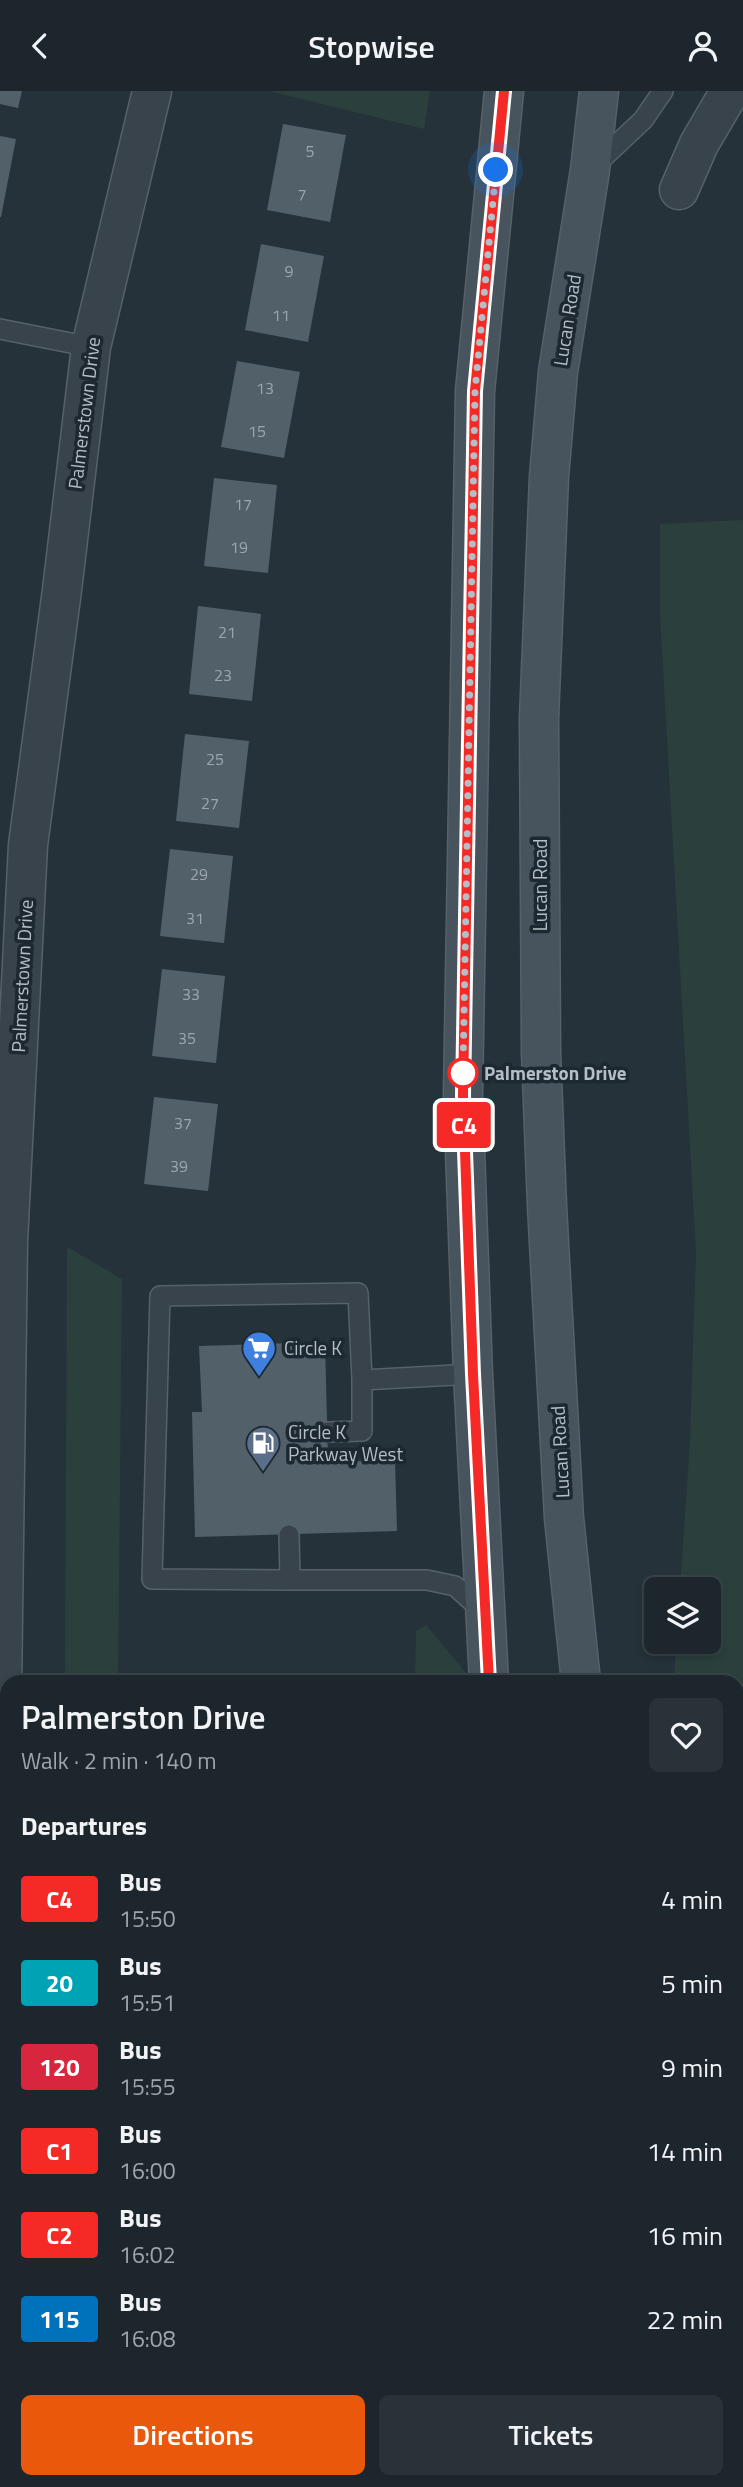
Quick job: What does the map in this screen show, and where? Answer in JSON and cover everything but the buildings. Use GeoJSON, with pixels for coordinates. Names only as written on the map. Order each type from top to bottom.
{"type":"FeatureCollection","features":[{"type":"Feature","properties":{"kind":"main road"},"geometry":{"type":"LineString","coordinates":[[488,1675],[473,1374],[463,1095],[475,405],[504,91]]}},
{"type":"Feature","properties":{"kind":"main road","name":"Lucan Road"},"geometry":{"type":"LineString","coordinates":[[580,1675],[564,1518],[547,1206],[541,1052],[539,718],[549,477],[558,372],[590,170],[599,91]]}},
{"type":"Feature","properties":{"kind":"street","name":"Palmerstown Drive"},"geometry":{"type":"LineString","coordinates":[[2,1675],[8,1095],[28,845],[91,347],[152,91]]}},
{"type":"Feature","properties":{"kind":"street"},"geometry":{"type":"LineString","coordinates":[[679,190],[699,144],[730,91]]}},
{"type":"Feature","properties":{"kind":"lane"},"geometry":{"type":"LineString","coordinates":[[590,170],[643,120],[663,91]]}},
{"type":"Feature","properties":{"kind":"lane"},"geometry":{"type":"LineString","coordinates":[[0,330],[91,347]]}},
{"type":"Feature","properties":{"kind":"lane"},"geometry":{"type":"LineString","coordinates":[[327,1432],[362,1431],[358,1293],[160,1296],[152,1579],[427,1580],[455,1587],[484,1612]]}},
{"type":"Feature","properties":{"kind":"lane"},"geometry":{"type":"LineString","coordinates":[[362,1380],[473,1374]]}},
{"type":"Feature","properties":{"kind":"lane"},"geometry":{"type":"LineString","coordinates":[[289,1535],[290,1580]]}},
{"type":"Feature","properties":{"kind":"green space"},"geometry":{"type":"Polygon","coordinates":[[[269,91],[430,91],[424,129],[269,91]]]}},
{"type":"Feature","properties":{"kind":"green space"},"geometry":{"type":"Polygon","coordinates":[[[743,520],[743,1675],[674,1675],[675,1654],[721,1654],[721,1577],[681,1577],[690,1441],[696,1252],[660,614],[660,524],[743,520]]]}},
{"type":"Feature","properties":{"kind":"green space"},"geometry":{"type":"Polygon","coordinates":[[[67,1247],[122,1279],[118,1675],[65,1675],[67,1247]]]}},
{"type":"Feature","properties":{"kind":"green space"},"geometry":{"type":"Polygon","coordinates":[[[426,1625],[467,1675],[415,1675],[416,1631],[426,1625]]]}},
{"type":"Feature","properties":{"kind":"bus line","name":"C4"},"geometry":{"type":"LineString","coordinates":[[488,1675],[473,1374],[463,1095],[475,391],[504,91]]}},
{"type":"Feature","properties":{"kind":"place","name":"Palmerston Drive"},"geometry":{"type":"Point","coordinates":[463,1073]}},
{"type":"Feature","properties":{"kind":"place","name":"Circle K"},"geometry":{"type":"Point","coordinates":[259,1378]}},
{"type":"Feature","properties":{"kind":"place","name":"Circle K Parkway West"},"geometry":{"type":"Point","coordinates":[263,1473]}},
{"type":"Feature","properties":{"kind":"route"},"geometry":{"type":"LineString","coordinates":[[463,1073],[475,391],[496,170]]}}]}
